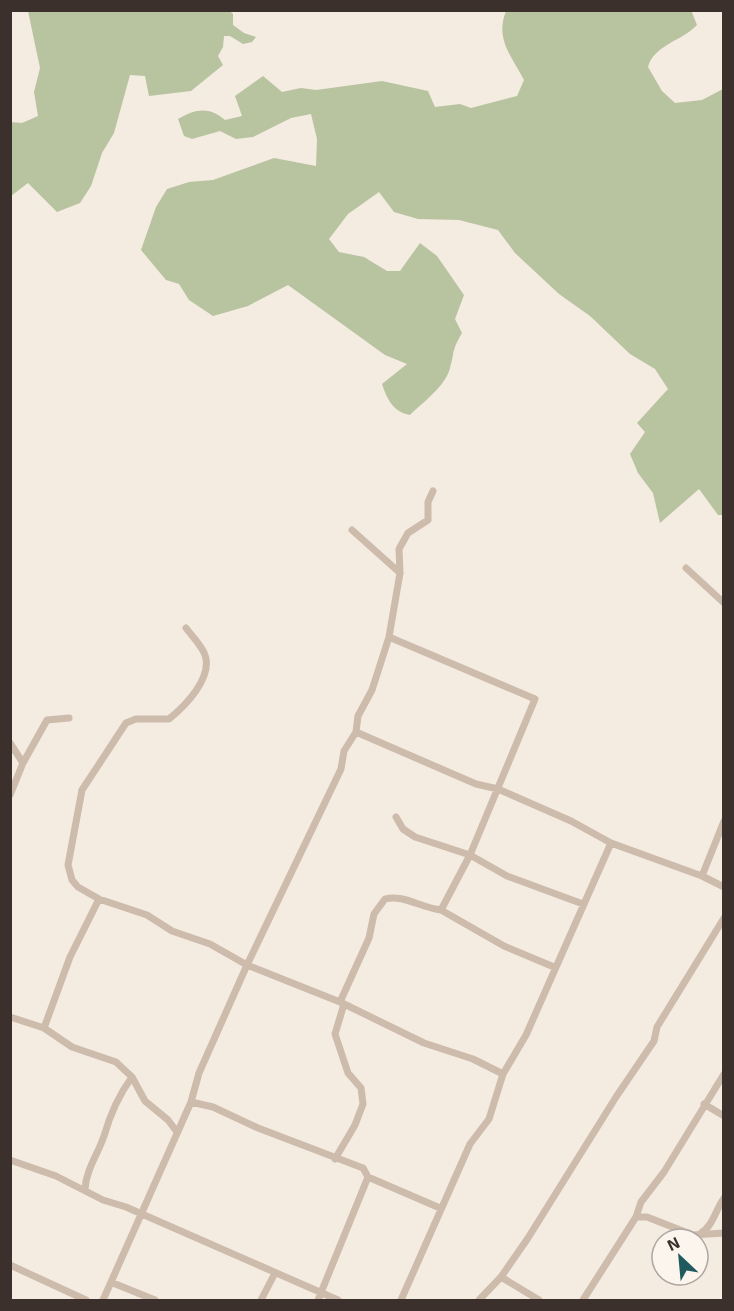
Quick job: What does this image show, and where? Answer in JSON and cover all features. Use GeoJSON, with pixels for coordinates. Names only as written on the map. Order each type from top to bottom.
{"type":"FeatureCollection","features":[{"type":"Feature","properties":{"kind":"street"},"geometry":{"type":"LineString","coordinates":[[103,1300],[113,1283],[191,1102],[199,1073],[247,965],[341,769],[344,751],[356,732],[358,716],[372,690],[389,637],[400,573],[399,549],[403,539],[428,520],[428,502],[433,492]]}},
{"type":"Feature","properties":{"kind":"street"},"geometry":{"type":"LineString","coordinates":[[352,530],[400,573]]}},
{"type":"Feature","properties":{"kind":"street"},"geometry":{"type":"LineString","coordinates":[[686,568],[723,603]]}},
{"type":"Feature","properties":{"kind":"street"},"geometry":{"type":"LineString","coordinates":[[186,628],[205,653],[207,665],[198,686],[179,711],[169,719],[136,719],[126,723],[82,790],[68,854],[68,872],[78,887],[99,899],[147,915],[172,931],[210,944],[247,965],[342,1003],[424,1043],[473,1059],[503,1074]]}},
{"type":"Feature","properties":{"kind":"street"},"geometry":{"type":"LineString","coordinates":[[389,637],[535,699],[470,855],[441,910]]}},
{"type":"Feature","properties":{"kind":"street"},"geometry":{"type":"LineString","coordinates":[[10,795],[23,764],[47,720],[69,718]]}},
{"type":"Feature","properties":{"kind":"street"},"geometry":{"type":"LineString","coordinates":[[356,732],[476,784],[498,789],[571,821],[610,843],[702,876],[723,887]]}},
{"type":"Feature","properties":{"kind":"street"},"geometry":{"type":"LineString","coordinates":[[10,743],[23,764]]}},
{"type":"Feature","properties":{"kind":"street"},"geometry":{"type":"LineString","coordinates":[[396,817],[403,829],[415,837],[470,855],[507,876],[583,904]]}},
{"type":"Feature","properties":{"kind":"street"},"geometry":{"type":"LineString","coordinates":[[702,876],[723,821]]}},
{"type":"Feature","properties":{"kind":"street"},"geometry":{"type":"LineString","coordinates":[[401,1300],[470,1144],[489,1119],[503,1074],[526,1035],[610,843]]}},
{"type":"Feature","properties":{"kind":"street"},"geometry":{"type":"LineString","coordinates":[[335,1159],[355,1125],[363,1104],[361,1088],[348,1073],[335,1034],[342,1003],[369,938],[374,914],[385,899],[395,896],[424,908],[441,910],[504,946],[554,967]]}},
{"type":"Feature","properties":{"kind":"street"},"geometry":{"type":"LineString","coordinates":[[44,1028],[70,957],[99,899]]}},
{"type":"Feature","properties":{"kind":"street"},"geometry":{"type":"LineString","coordinates":[[479,1300],[501,1277],[654,1041],[657,1027],[723,918]]}},
{"type":"Feature","properties":{"kind":"street"},"geometry":{"type":"LineString","coordinates":[[10,1017],[44,1028],[72,1047],[116,1062],[132,1077],[145,1101],[168,1120],[177,1132]]}},
{"type":"Feature","properties":{"kind":"street"},"geometry":{"type":"LineString","coordinates":[[583,1300],[723,1074]]}},
{"type":"Feature","properties":{"kind":"street"},"geometry":{"type":"LineString","coordinates":[[85,1189],[85,1181],[104,1136],[107,1119],[132,1077]]}},
{"type":"Feature","properties":{"kind":"street"},"geometry":{"type":"LineString","coordinates":[[191,1102],[213,1107],[335,1159],[363,1168],[368,1177],[441,1209]]}},
{"type":"Feature","properties":{"kind":"street"},"geometry":{"type":"LineString","coordinates":[[704,1104],[723,1116]]}},
{"type":"Feature","properties":{"kind":"street"},"geometry":{"type":"LineString","coordinates":[[10,1160],[85,1189],[275,1273],[320,1297],[338,1300]]}},
{"type":"Feature","properties":{"kind":"street"},"geometry":{"type":"LineString","coordinates":[[320,1297],[368,1177]]}},
{"type":"Feature","properties":{"kind":"street"},"geometry":{"type":"LineString","coordinates":[[708,1227],[713,1213],[723,1198]]}},
{"type":"Feature","properties":{"kind":"street"},"geometry":{"type":"LineString","coordinates":[[636,1217],[647,1217],[673,1227]]}},
{"type":"Feature","properties":{"kind":"street"},"geometry":{"type":"LineString","coordinates":[[10,1265],[86,1300]]}},
{"type":"Feature","properties":{"kind":"street"},"geometry":{"type":"LineString","coordinates":[[261,1300],[275,1273]]}},
{"type":"Feature","properties":{"kind":"street"},"geometry":{"type":"LineString","coordinates":[[501,1277],[539,1300]]}},
{"type":"Feature","properties":{"kind":"street"},"geometry":{"type":"LineString","coordinates":[[113,1283],[155,1300]]}},
{"type":"Feature","properties":{"kind":"green space"},"geometry":{"type":"Polygon","coordinates":[[[691,10],[697,25],[656,53],[648,67],[662,91],[675,103],[702,100],[723,89],[723,515],[718,515],[699,489],[660,523],[653,493],[638,473],[630,454],[645,432],[637,423],[668,389],[655,369],[630,354],[590,316],[559,294],[515,253],[498,230],[459,220],[418,219],[394,212],[379,192],[348,214],[329,239],[339,252],[364,257],[387,271],[400,271],[420,243],[437,256],[464,295],[455,319],[462,333],[447,375],[439,388],[410,415],[395,408],[382,384],[407,364],[385,355],[288,285],[248,306],[213,316],[189,300],[179,284],[166,280],[141,250],[156,207],[167,189],[189,182],[213,180],[274,158],[316,166],[317,139],[311,114],[291,118],[253,137],[236,139],[220,131],[192,139],[184,136],[178,119],[202,110],[225,120],[242,116],[235,96],[263,76],[282,92],[301,88],[316,90],[382,81],[428,91],[435,107],[460,104],[471,108],[517,96],[524,80],[503,39],[502,30],[506,11],[691,10]]]}},
{"type":"Feature","properties":{"kind":"green space"},"geometry":{"type":"Polygon","coordinates":[[[28,11],[230,11],[233,14],[233,25],[244,33],[256,37],[252,42],[243,44],[230,36],[224,36],[223,47],[218,56],[223,65],[191,91],[149,96],[145,76],[130,75],[114,133],[102,153],[91,186],[80,203],[57,212],[28,183],[11,196],[11,122],[22,123],[38,116],[34,92],[40,68],[28,11]]]}}]}
